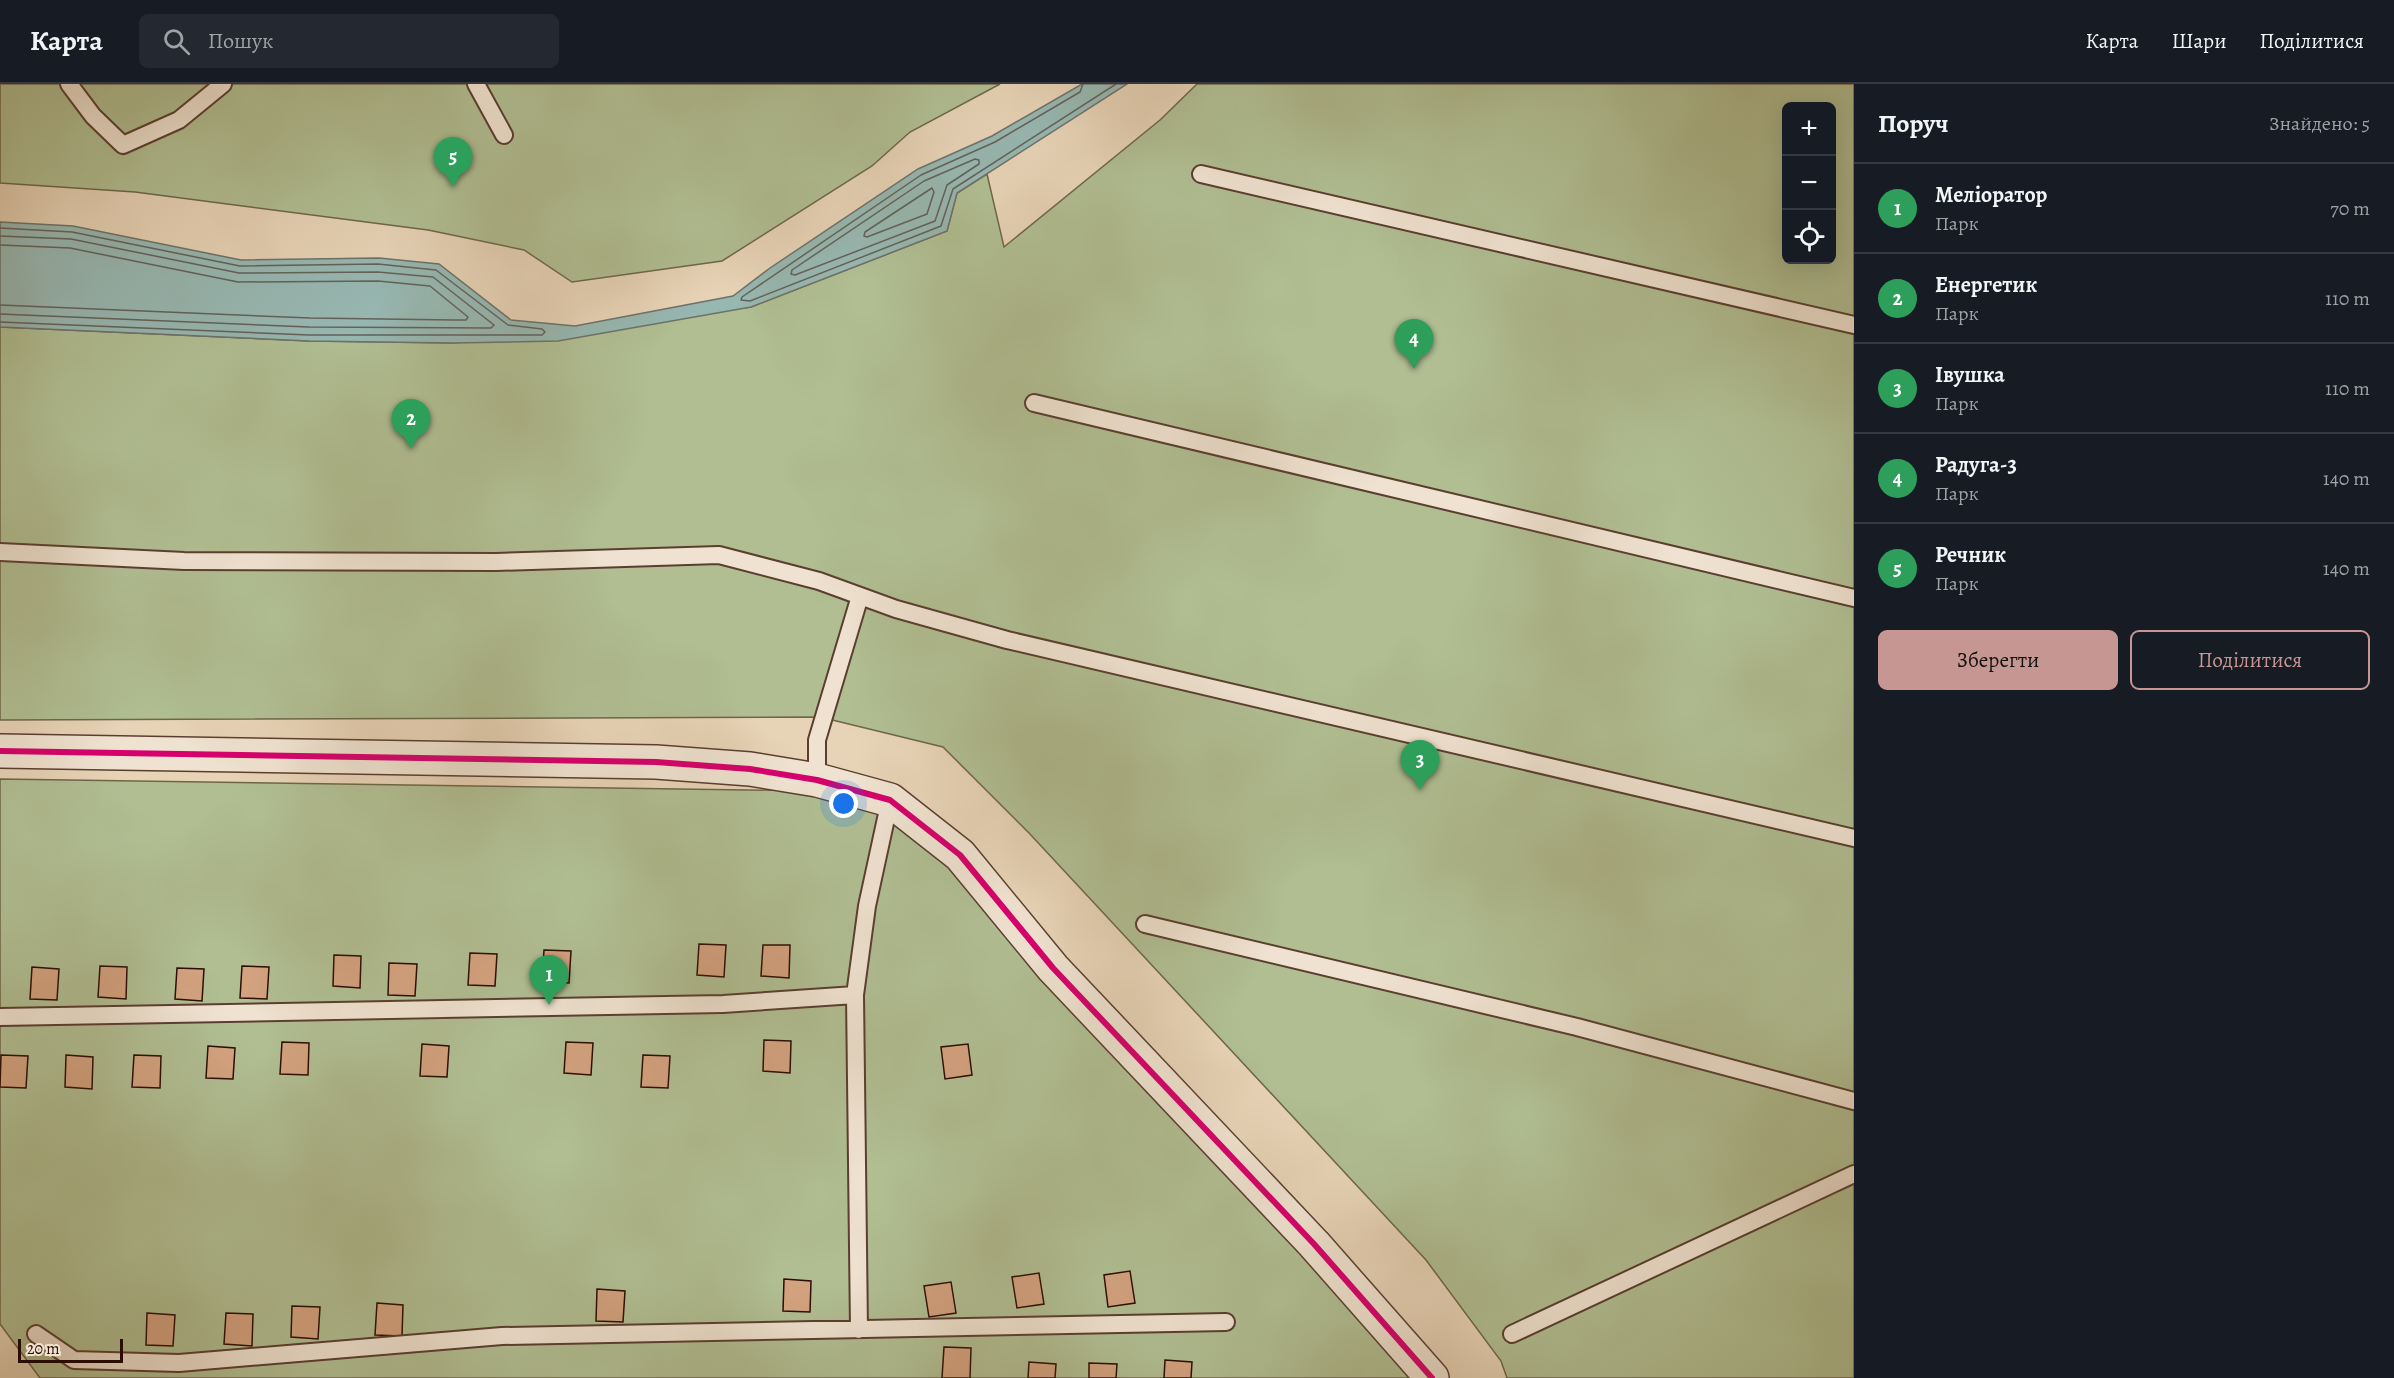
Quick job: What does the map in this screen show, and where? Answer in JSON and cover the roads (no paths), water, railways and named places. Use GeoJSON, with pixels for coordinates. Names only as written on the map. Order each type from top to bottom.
{"type":"FeatureCollection","features":[{"type":"Feature","properties":{"kind":"street"},"geometry":{"type":"LineString","coordinates":[[0,751],[656,762],[750,769],[817,780],[890,800],[960,855],[1053,968],[1322,1252],[1431,1378]]}},
{"type":"Feature","properties":{"kind":"lane"},"geometry":{"type":"LineString","coordinates":[[69,84],[93,116],[123,145],[179,120],[223,84]]}},
{"type":"Feature","properties":{"kind":"lane"},"geometry":{"type":"LineString","coordinates":[[476,84],[504,135]]}},
{"type":"Feature","properties":{"kind":"lane"},"geometry":{"type":"LineString","coordinates":[[1201,174],[1854,326]]}},
{"type":"Feature","properties":{"kind":"lane"},"geometry":{"type":"LineString","coordinates":[[1034,403],[1854,598]]}},
{"type":"Feature","properties":{"kind":"lane"},"geometry":{"type":"LineString","coordinates":[[0,552],[196,561],[496,562],[719,555],[819,581],[860,596],[1006,640],[1854,838]]}},
{"type":"Feature","properties":{"kind":"lane"},"geometry":{"type":"LineString","coordinates":[[817,780],[817,740],[860,596]]}},
{"type":"Feature","properties":{"kind":"lane"},"geometry":{"type":"LineString","coordinates":[[859,1330],[855,995],[867,906],[890,800]]}},
{"type":"Feature","properties":{"kind":"lane"},"geometry":{"type":"LineString","coordinates":[[1145,924],[1577,1027],[1854,1101]]}},
{"type":"Feature","properties":{"kind":"lane"},"geometry":{"type":"LineString","coordinates":[[0,1017],[723,1004],[855,995]]}},
{"type":"Feature","properties":{"kind":"lane"},"geometry":{"type":"LineString","coordinates":[[1512,1334],[1854,1174]]}},
{"type":"Feature","properties":{"kind":"lane"},"geometry":{"type":"LineString","coordinates":[[36,1334],[74,1360],[179,1363],[502,1336],[1226,1322]]}},
{"type":"Feature","properties":{"kind":"water"},"geometry":{"type":"Polygon","coordinates":[[[1082,84],[1127,84],[957,193],[947,231],[751,307],[558,341],[454,343],[309,341],[0,327],[0,222],[73,226],[241,260],[379,258],[439,264],[511,320],[575,326],[733,296],[770,268],[918,169],[992,136],[1082,84]]]}},
{"type":"Feature","properties":{"kind":"place","name":"Речник"},"geometry":{"type":"Point","coordinates":[453,187]}},
{"type":"Feature","properties":{"kind":"place","name":"Радуга-3"},"geometry":{"type":"Point","coordinates":[1414,369]}},
{"type":"Feature","properties":{"kind":"place","name":"Енергетик"},"geometry":{"type":"Point","coordinates":[411,449]}},
{"type":"Feature","properties":{"kind":"place","name":"Івушка"},"geometry":{"type":"Point","coordinates":[1420,790]}},
{"type":"Feature","properties":{"kind":"place","name":"Меліоратор"},"geometry":{"type":"Point","coordinates":[549,1005]}}]}
